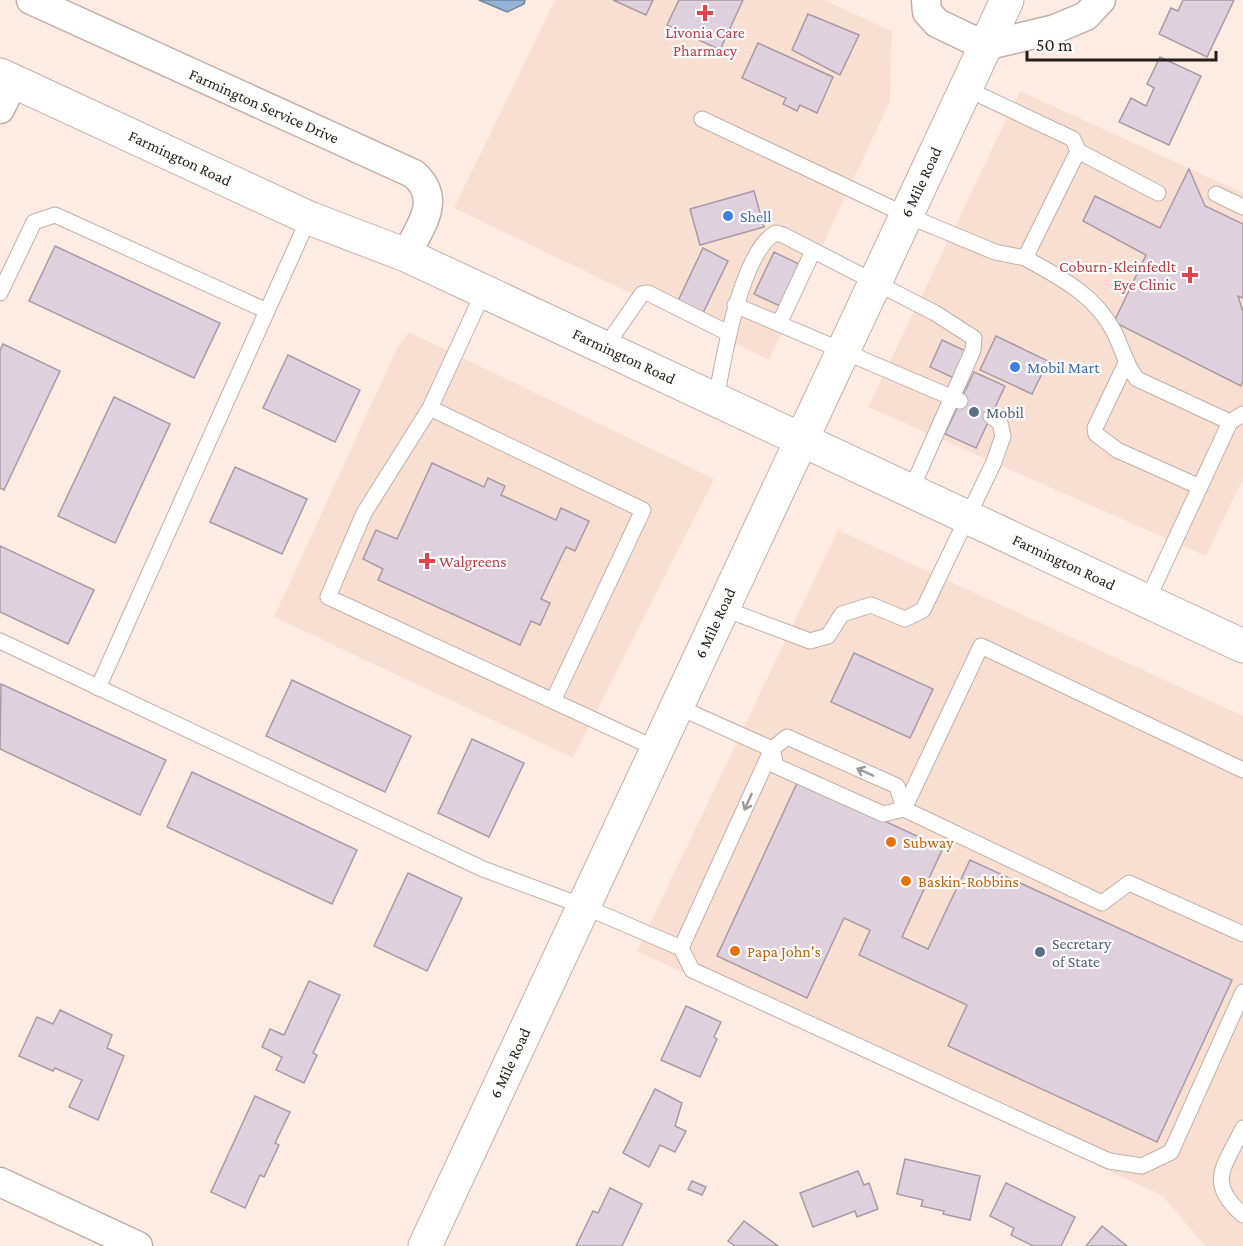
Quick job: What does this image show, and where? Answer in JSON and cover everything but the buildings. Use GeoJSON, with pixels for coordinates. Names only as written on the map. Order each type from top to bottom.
{"type":"FeatureCollection","features":[{"type":"Feature","properties":{"kind":"main road","name":"6 Mile Road"},"geometry":{"type":"LineString","coordinates":[[425,1246],[1007,0]]}},
{"type":"Feature","properties":{"kind":"main road","name":"Farmington Road"},"geometry":{"type":"LineString","coordinates":[[5,88],[309,218],[406,255],[1243,646]]}},
{"type":"Feature","properties":{"kind":"street","name":"Farmington Service Drive"},"geometry":{"type":"LineString","coordinates":[[32,0],[414,174],[425,184],[429,198],[428,207],[406,255]]}},
{"type":"Feature","properties":{"kind":"street"},"geometry":{"type":"LineString","coordinates":[[926,0],[927,12],[937,23],[985,46],[1055,29],[1086,16],[1101,0]]}},
{"type":"Feature","properties":{"kind":"street"},"geometry":{"type":"LineString","coordinates":[[0,1182],[138,1246]]}},
{"type":"Feature","properties":{"kind":"lane"},"geometry":{"type":"LineString","coordinates":[[965,88],[1073,139],[1078,151],[1158,193]]}},
{"type":"Feature","properties":{"kind":"lane"},"geometry":{"type":"LineString","coordinates":[[702,119],[906,215],[995,252],[1025,258],[1077,287],[1113,328],[1129,370],[1137,379],[1236,418],[1200,487],[1146,601]]}},
{"type":"Feature","properties":{"kind":"lane"},"geometry":{"type":"LineString","coordinates":[[1025,258],[1078,151]]}},
{"type":"Feature","properties":{"kind":"lane"},"geometry":{"type":"LineString","coordinates":[[1216,194],[1243,207]]}},
{"type":"Feature","properties":{"kind":"lane"},"geometry":{"type":"LineString","coordinates":[[0,293],[34,222],[55,215],[267,311]]}},
{"type":"Feature","properties":{"kind":"lane"},"geometry":{"type":"LineString","coordinates":[[98,688],[309,218]]}},
{"type":"Feature","properties":{"kind":"lane"},"geometry":{"type":"LineString","coordinates":[[716,399],[735,305],[763,243],[776,233],[935,313],[974,338],[973,350],[956,399],[910,490]]}},
{"type":"Feature","properties":{"kind":"lane"},"geometry":{"type":"LineString","coordinates":[[779,324],[813,251]]}},
{"type":"Feature","properties":{"kind":"lane"},"geometry":{"type":"LineString","coordinates":[[484,291],[430,408],[364,513],[328,597],[657,749]]}},
{"type":"Feature","properties":{"kind":"lane"},"geometry":{"type":"LineString","coordinates":[[605,347],[642,294],[648,293],[728,333]]}},
{"type":"Feature","properties":{"kind":"lane"},"geometry":{"type":"LineString","coordinates":[[735,305],[956,399]]}},
{"type":"Feature","properties":{"kind":"lane"},"geometry":{"type":"LineString","coordinates":[[1127,361],[1095,428],[1096,434],[1117,450],[1200,487]]}},
{"type":"Feature","properties":{"kind":"lane"},"geometry":{"type":"LineString","coordinates":[[430,408],[643,510],[554,701]]}},
{"type":"Feature","properties":{"kind":"lane"},"geometry":{"type":"LineString","coordinates":[[722,608],[810,641],[828,636],[843,614],[871,605],[905,619],[923,610],[966,516],[994,462],[1003,436],[1000,423],[991,416]]}},
{"type":"Feature","properties":{"kind":"lane"},"geometry":{"type":"LineString","coordinates":[[0,641],[483,869],[583,906],[681,948],[692,970],[1109,1161],[1142,1166],[1172,1152],[1243,992]]}},
{"type":"Feature","properties":{"kind":"lane"},"geometry":{"type":"LineString","coordinates":[[904,809],[981,646],[1243,770]]}},
{"type":"Feature","properties":{"kind":"lane"},"geometry":{"type":"LineString","coordinates":[[676,706],[772,749]]}},
{"type":"Feature","properties":{"kind":"lane"},"geometry":{"type":"LineString","coordinates":[[681,948],[772,749],[787,737],[897,786],[904,809]]}},
{"type":"Feature","properties":{"kind":"lane"},"geometry":{"type":"LineString","coordinates":[[772,749],[776,766],[883,814],[904,809],[1102,903],[1129,882],[1243,934]]}},
{"type":"Feature","properties":{"kind":"lane"},"geometry":{"type":"LineString","coordinates":[[1243,1128],[1219,1178],[1224,1196],[1243,1215]]}},
{"type":"Feature","properties":{"kind":"shaded area"},"geometry":{"type":"Polygon","coordinates":[[[555,0],[824,0],[892,31],[890,101],[769,360],[454,208],[555,0]]]}},
{"type":"Feature","properties":{"kind":"shaded area"},"geometry":{"type":"Polygon","coordinates":[[[1020,91],[1243,193],[1243,478],[1206,556],[868,407],[1020,91]]]}},
{"type":"Feature","properties":{"kind":"shaded area"},"geometry":{"type":"Polygon","coordinates":[[[409,332],[714,479],[573,758],[274,617],[398,346],[409,332]]]}},
{"type":"Feature","properties":{"kind":"shaded area"},"geometry":{"type":"Polygon","coordinates":[[[838,530],[1243,716],[1243,1246],[1205,1246],[1163,1196],[637,951],[838,530]]]}},
{"type":"Feature","properties":{"kind":"water"},"geometry":{"type":"Polygon","coordinates":[[[479,0],[525,0],[524,4],[507,12],[479,0]]]}},
{"type":"Feature","properties":{"kind":"place","name":"Livonia Care Pharmacy"},"geometry":{"type":"Point","coordinates":[705,13]}},
{"type":"Feature","properties":{"kind":"place","name":"Shell"},"geometry":{"type":"Point","coordinates":[728,216]}},
{"type":"Feature","properties":{"kind":"place","name":"Coburn-Kleinfedlt Eye Clinic"},"geometry":{"type":"Point","coordinates":[1190,275]}},
{"type":"Feature","properties":{"kind":"place","name":"Mobil Mart"},"geometry":{"type":"Point","coordinates":[1015,367]}},
{"type":"Feature","properties":{"kind":"place","name":"Mobil"},"geometry":{"type":"Point","coordinates":[974,412]}},
{"type":"Feature","properties":{"kind":"place","name":"Walgreens"},"geometry":{"type":"Point","coordinates":[427,561]}},
{"type":"Feature","properties":{"kind":"place","name":"Subway"},"geometry":{"type":"Point","coordinates":[891,842]}},
{"type":"Feature","properties":{"kind":"place","name":"Baskin-Robbins"},"geometry":{"type":"Point","coordinates":[906,881]}},
{"type":"Feature","properties":{"kind":"place","name":"Papa John's"},"geometry":{"type":"Point","coordinates":[735,951]}},
{"type":"Feature","properties":{"kind":"place","name":"Secretary of State"},"geometry":{"type":"Point","coordinates":[1040,952]}}]}
